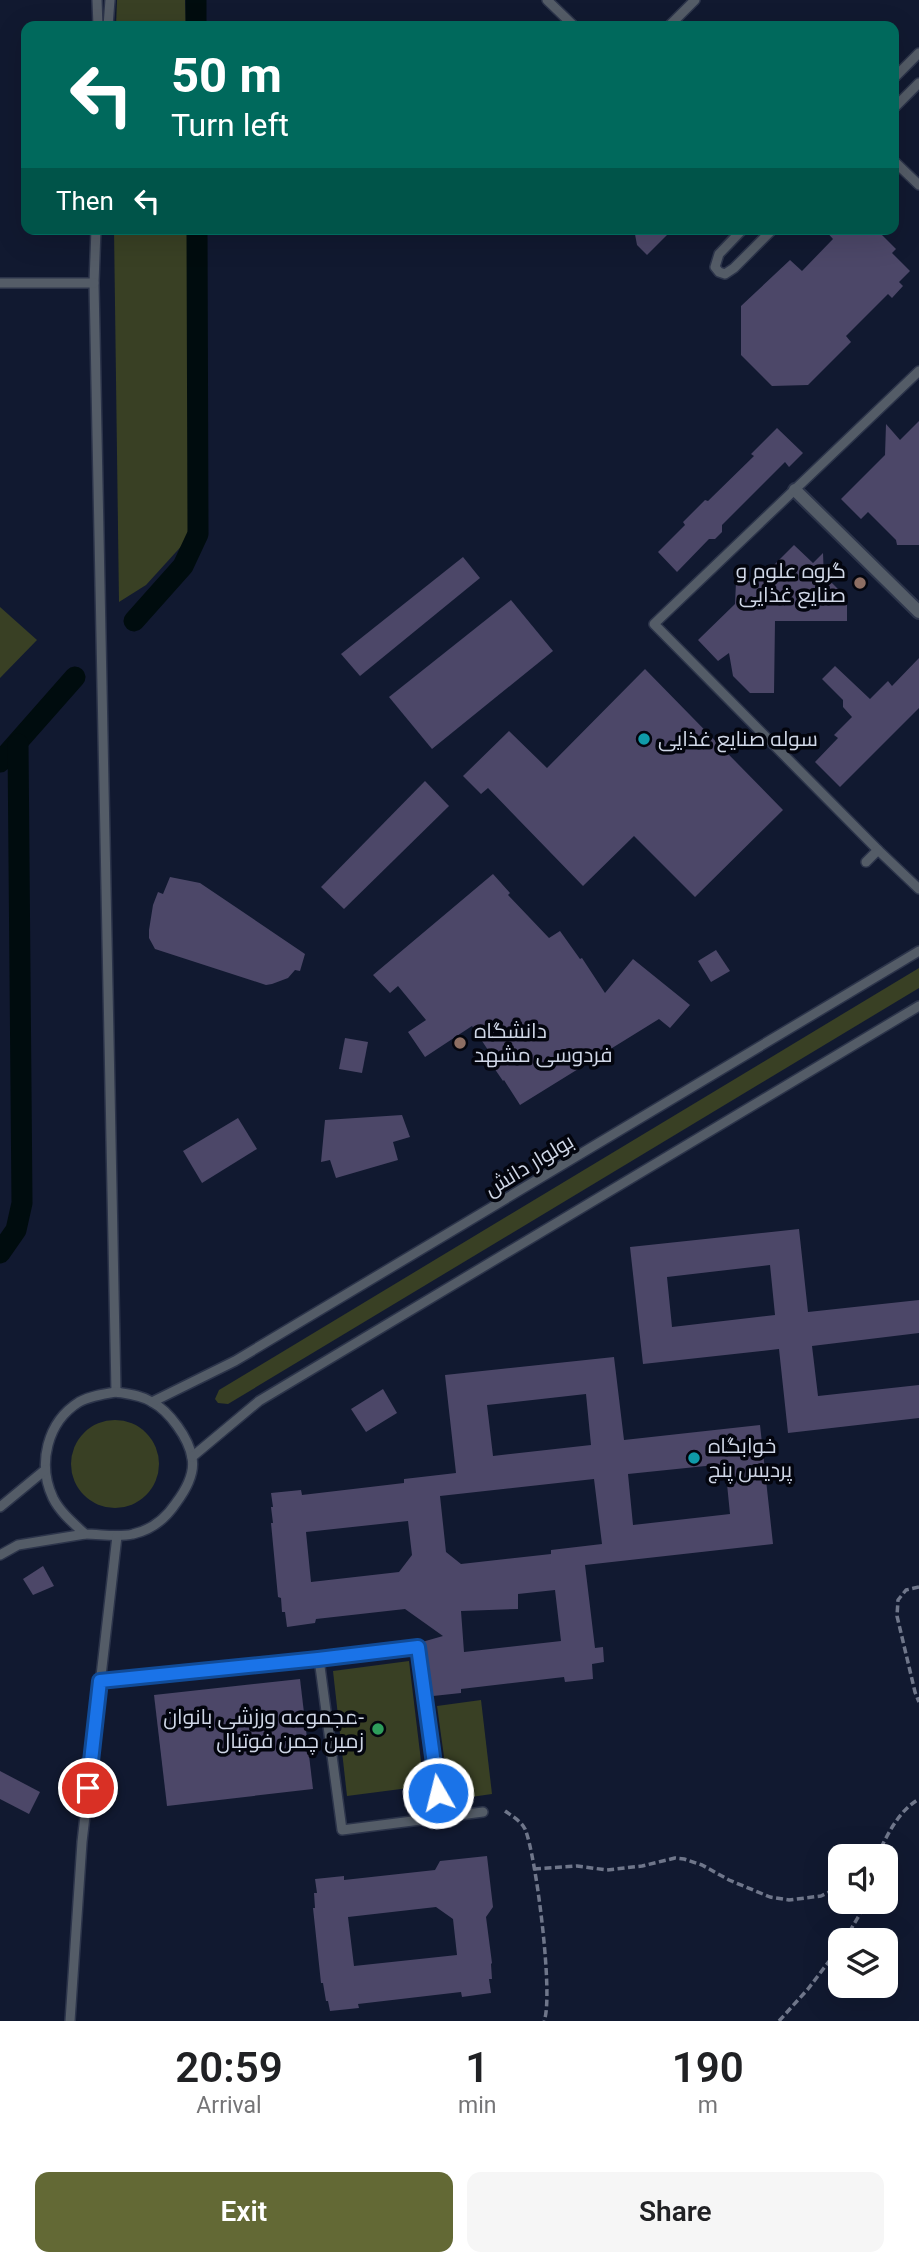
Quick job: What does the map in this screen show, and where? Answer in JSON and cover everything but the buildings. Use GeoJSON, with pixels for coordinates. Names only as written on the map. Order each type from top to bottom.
{"type":"FeatureCollection","features":[{"type":"Feature","properties":{"kind":"street"},"geometry":{"type":"LineString","coordinates":[[795,490],[919,612]]}},
{"type":"Feature","properties":{"kind":"lane"},"geometry":{"type":"LineString","coordinates":[[97,0],[98,21]]}},
{"type":"Feature","properties":{"kind":"lane"},"geometry":{"type":"LineString","coordinates":[[108,21],[110,0]]}},
{"type":"Feature","properties":{"kind":"lane"},"geometry":{"type":"LineString","coordinates":[[547,0],[569,21]]}},
{"type":"Feature","properties":{"kind":"lane"},"geometry":{"type":"LineString","coordinates":[[674,21],[695,0]]}},
{"type":"Feature","properties":{"kind":"lane"},"geometry":{"type":"LineString","coordinates":[[899,73],[919,53]]}},
{"type":"Feature","properties":{"kind":"lane"},"geometry":{"type":"LineString","coordinates":[[899,103],[919,83]]}},
{"type":"Feature","properties":{"kind":"lane"},"geometry":{"type":"LineString","coordinates":[[899,166],[919,185]]}},
{"type":"Feature","properties":{"kind":"lane"},"geometry":{"type":"LineString","coordinates":[[96,235],[94,283],[116,1392]]}},
{"type":"Feature","properties":{"kind":"lane"},"geometry":{"type":"LineString","coordinates":[[737,235],[719,254],[715,267],[719,272],[724,274],[734,268],[767,235]]}},
{"type":"Feature","properties":{"kind":"lane"},"geometry":{"type":"LineString","coordinates":[[0,283],[94,283]]}},
{"type":"Feature","properties":{"kind":"lane"},"geometry":{"type":"LineString","coordinates":[[919,371],[654,624],[919,889]]}},
{"type":"Feature","properties":{"kind":"lane"},"geometry":{"type":"LineString","coordinates":[[866,862],[878,850]]}},
{"type":"Feature","properties":{"kind":"lane","name":"بولوار دانش"},"geometry":{"type":"LineString","coordinates":[[152,1402],[235,1361],[919,951]]}},
{"type":"Feature","properties":{"kind":"lane"},"geometry":{"type":"LineString","coordinates":[[192,1457],[258,1401],[919,1006]]}},
{"type":"Feature","properties":{"kind":"lane"},"geometry":{"type":"LineString","coordinates":[[0,1555],[18,1545],[85,1534],[135,1534],[168,1515],[189,1479],[192,1457],[178,1428],[167,1413],[135,1394],[116,1392],[97,1395],[80,1402],[65,1414],[46,1446],[47,1484],[54,1501],[85,1534]]}},
{"type":"Feature","properties":{"kind":"lane"},"geometry":{"type":"LineString","coordinates":[[0,1507],[45,1470]]}},
{"type":"Feature","properties":{"kind":"lane"},"geometry":{"type":"LineString","coordinates":[[70,2021],[82,1842],[117,1536]]}},
{"type":"Feature","properties":{"kind":"lane"},"geometry":{"type":"LineString","coordinates":[[100,1681],[418,1647],[442,1817]]}},
{"type":"Feature","properties":{"kind":"lane"},"geometry":{"type":"LineString","coordinates":[[318,1659],[342,1830],[483,1812]]}},
{"type":"Feature","properties":{"kind":"path"},"geometry":{"type":"LineString","coordinates":[[919,1587],[906,1590],[898,1600],[897,1616],[919,1702]]}},
{"type":"Feature","properties":{"kind":"path"},"geometry":{"type":"LineString","coordinates":[[883,1844],[907,1806],[919,1799]]}},
{"type":"Feature","properties":{"kind":"path"},"geometry":{"type":"LineString","coordinates":[[505,1811],[524,1825],[532,1850],[547,1975],[547,2013],[544,2021]]}},
{"type":"Feature","properties":{"kind":"path"},"geometry":{"type":"LineString","coordinates":[[534,1868],[577,1866],[607,1870],[642,1866],[675,1858],[702,1865],[770,1897],[789,1900],[828,1893]]}},
{"type":"Feature","properties":{"kind":"path"},"geometry":{"type":"LineString","coordinates":[[779,2021],[828,1963]]}},
{"type":"Feature","properties":{"kind":"green space"},"geometry":{"type":"Polygon","coordinates":[[[117,0],[185,0],[186,21],[116,21],[117,0]]]}},
{"type":"Feature","properties":{"kind":"green space"},"geometry":{"type":"Polygon","coordinates":[[[114,235],[188,235],[191,513],[186,541],[146,585],[119,602],[114,235]]]}},
{"type":"Feature","properties":{"kind":"green space"},"geometry":{"type":"Polygon","coordinates":[[[0,607],[37,640],[0,678],[0,607]]]}},
{"type":"Feature","properties":{"kind":"green space"},"geometry":{"type":"Polygon","coordinates":[[[919,968],[919,988],[228,1404],[218,1403],[215,1399],[219,1390],[919,968]]]}},
{"type":"Feature","properties":{"kind":"green space"},"geometry":{"type":"Polygon","coordinates":[[[115,1420],[132,1424],[146,1433],[155,1447],[159,1464],[155,1481],[146,1495],[132,1504],[115,1508],[98,1504],[84,1495],[75,1481],[71,1464],[75,1447],[84,1433],[98,1424],[115,1420]]]}},
{"type":"Feature","properties":{"kind":"green space","name":"مجموعه ورزشی بانوان- زمین چمن فوتبال"},"geometry":{"type":"Polygon","coordinates":[[[409,1661],[424,1786],[347,1796],[333,1671],[409,1661]]]}},
{"type":"Feature","properties":{"kind":"green space"},"geometry":{"type":"Polygon","coordinates":[[[481,1700],[492,1794],[450,1800],[437,1706],[481,1700]]]}},
{"type":"Feature","properties":{"kind":"waterway"},"geometry":{"type":"LineString","coordinates":[[196,0],[196,21]]}},
{"type":"Feature","properties":{"kind":"waterway"},"geometry":{"type":"LineString","coordinates":[[134,621],[183,566],[198,534],[197,235]]}},
{"type":"Feature","properties":{"kind":"waterway"},"geometry":{"type":"LineString","coordinates":[[0,762],[75,677]]}},
{"type":"Feature","properties":{"kind":"waterway"},"geometry":{"type":"LineString","coordinates":[[0,1253],[16,1230],[22,1203],[18,744]]}},
{"type":"Feature","properties":{"kind":"place","name":"گروه علوم و صنایع غذایی"},"geometry":{"type":"Point","coordinates":[860,583]}},
{"type":"Feature","properties":{"kind":"place","name":"سوله صنایع غذایی"},"geometry":{"type":"Point","coordinates":[644,739]}},
{"type":"Feature","properties":{"kind":"place","name":"دانشگاه فردوسی مشهد"},"geometry":{"type":"Point","coordinates":[460,1043]}},
{"type":"Feature","properties":{"kind":"place","name":"خوابگاه پردیس پنج"},"geometry":{"type":"Point","coordinates":[694,1458]}},
{"type":"Feature","properties":{"kind":"place","name":"مجموعه ورزشی بانوان- زمین چمن فوتبال"},"geometry":{"type":"Point","coordinates":[378,1729]}},
{"type":"Feature","properties":{"kind":"route"},"geometry":{"type":"LineString","coordinates":[[88,1788],[100,1681],[418,1647],[438,1793]]}}]}
